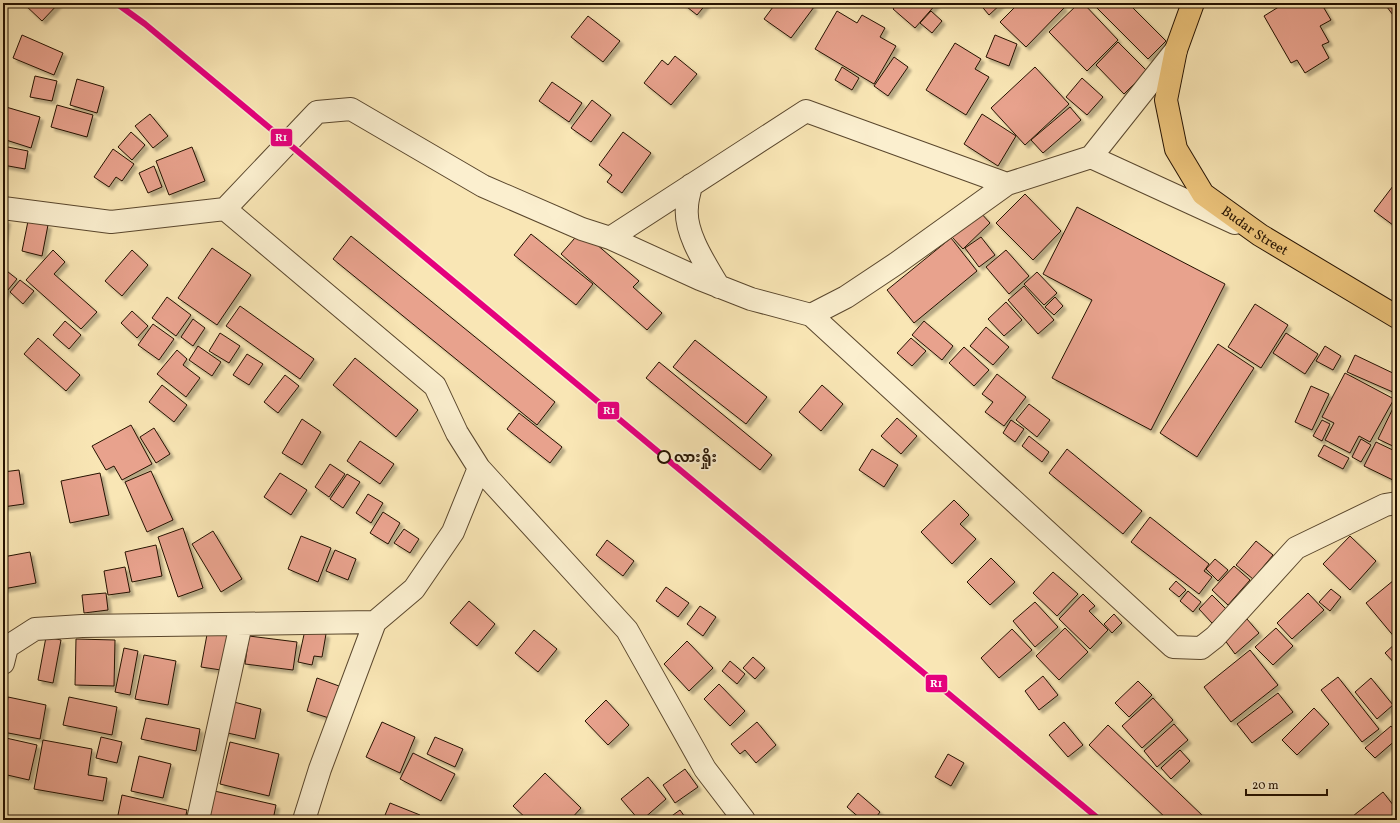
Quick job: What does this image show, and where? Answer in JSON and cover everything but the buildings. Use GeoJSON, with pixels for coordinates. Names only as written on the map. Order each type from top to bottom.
{"type":"FeatureCollection","features":[{"type":"Feature","properties":{"kind":"main road"},"geometry":{"type":"LineString","coordinates":[[1176,50],[1194,3]]}},
{"type":"Feature","properties":{"kind":"main road","name":"Budar Street"},"geometry":{"type":"LineString","coordinates":[[1176,50],[1166,100],[1176,149],[1203,194],[1260,235],[1397,317]]}},
{"type":"Feature","properties":{"kind":"street"},"geometry":{"type":"LineString","coordinates":[[811,315],[859,288],[1006,184],[1091,157],[1176,50]]}},
{"type":"Feature","properties":{"kind":"street"},"geometry":{"type":"LineString","coordinates":[[3,208],[111,222],[225,209],[317,112],[351,109],[483,186],[582,229],[610,238],[719,287],[751,299],[811,315],[1173,647],[1201,648],[1215,637],[1296,548],[1384,505],[1397,503]]}},
{"type":"Feature","properties":{"kind":"street"},"geometry":{"type":"LineString","coordinates":[[610,238],[806,111],[1006,184]]}},
{"type":"Feature","properties":{"kind":"street"},"geometry":{"type":"LineString","coordinates":[[1091,157],[1260,235]]}},
{"type":"Feature","properties":{"kind":"street"},"geometry":{"type":"LineString","coordinates":[[691,185],[686,208],[689,228],[700,256],[719,287]]}},
{"type":"Feature","properties":{"kind":"street"},"geometry":{"type":"LineString","coordinates":[[225,209],[435,386],[458,432],[479,468],[627,630],[705,769],[744,820]]}},
{"type":"Feature","properties":{"kind":"street"},"geometry":{"type":"LineString","coordinates":[[304,820],[320,769],[375,622],[414,589],[453,532],[479,468]]}},
{"type":"Feature","properties":{"kind":"street"},"geometry":{"type":"LineString","coordinates":[[3,663],[7,647],[35,628],[375,622]]}},
{"type":"Feature","properties":{"kind":"street"},"geometry":{"type":"LineString","coordinates":[[198,820],[241,624]]}},
{"type":"Feature","properties":{"kind":"transit line","name":"R1"},"geometry":{"type":"LineString","coordinates":[[116,3],[145,24],[1100,820]]}},
{"type":"Feature","properties":{"kind":"place","name":"လားရှိုး"},"geometry":{"type":"Point","coordinates":[664,457]}}]}
